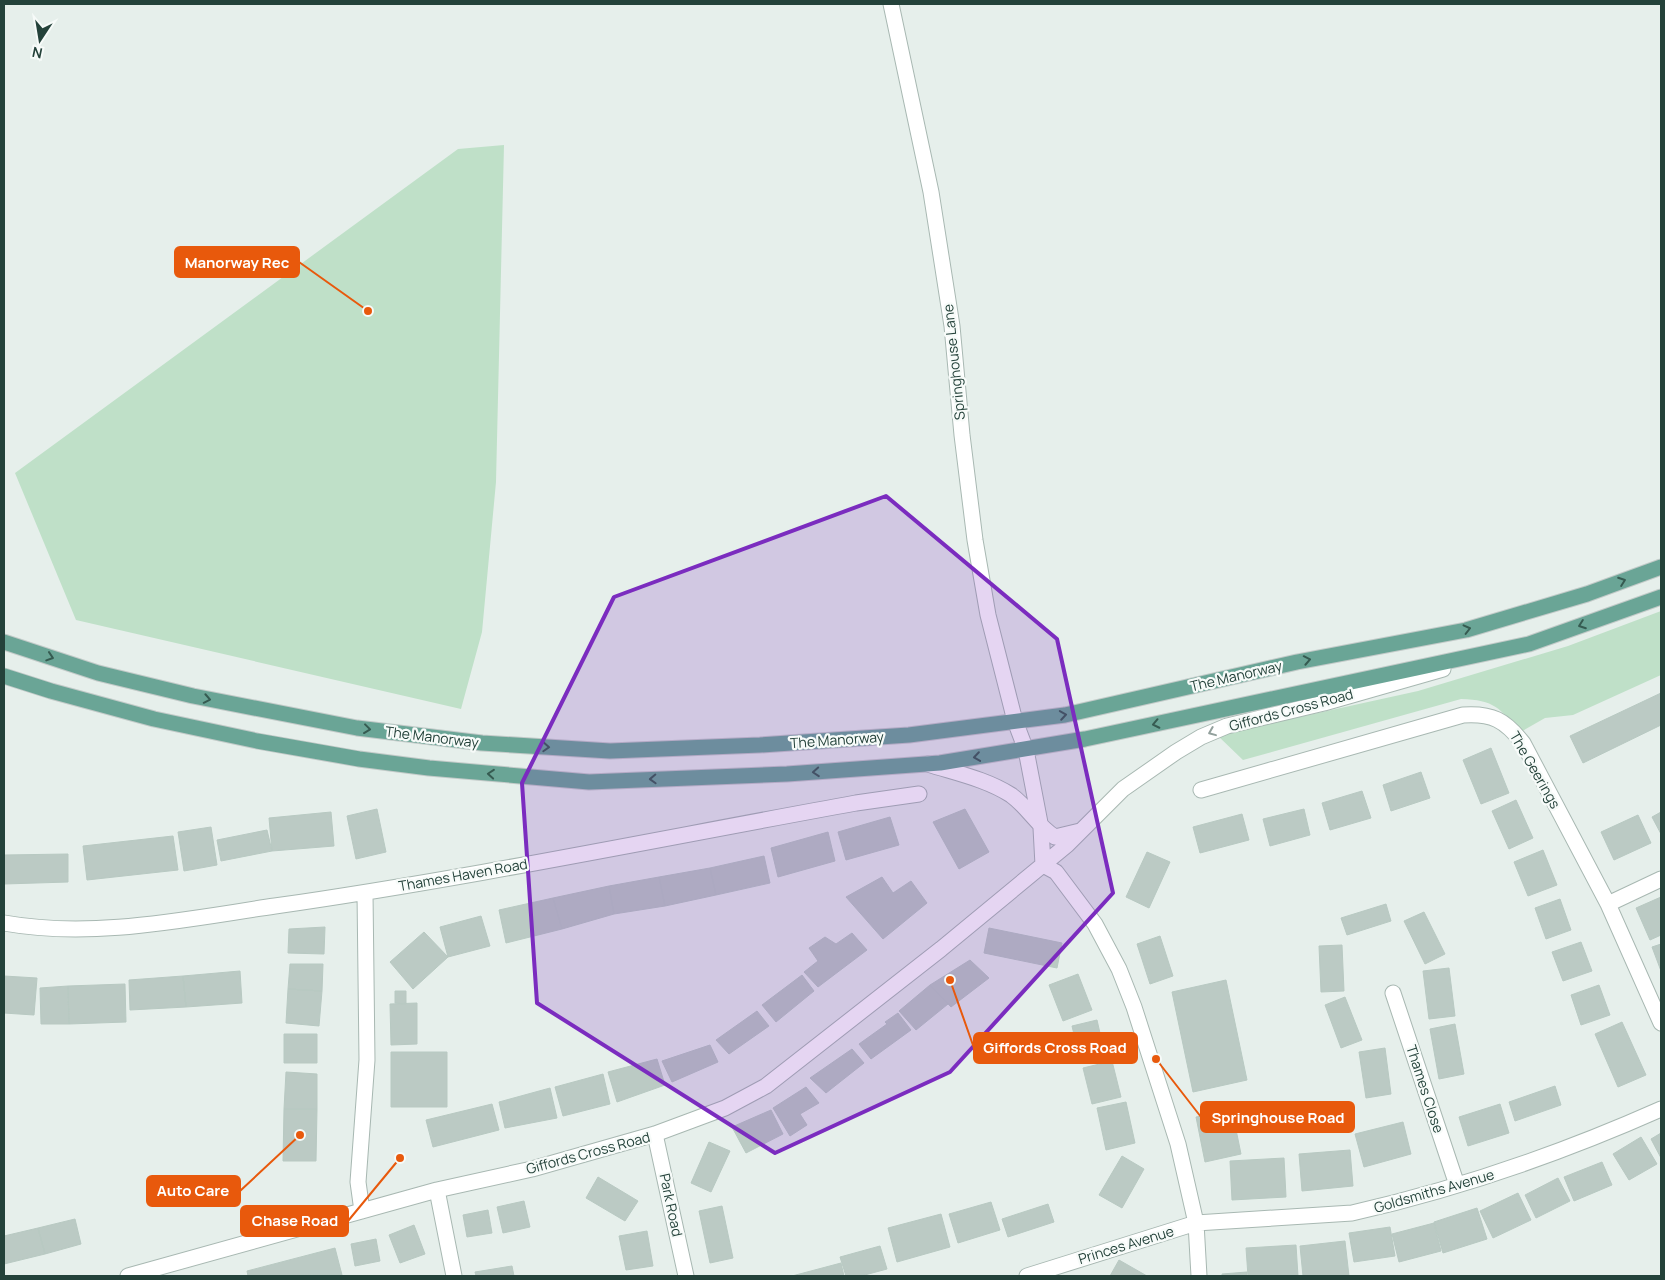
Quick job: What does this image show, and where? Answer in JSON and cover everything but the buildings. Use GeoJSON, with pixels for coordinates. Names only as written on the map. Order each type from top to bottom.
{"type":"FeatureCollection","features":[{"type":"Feature","properties":{"kind":"main road","name":"The Manorway"},"geometry":{"type":"LineString","coordinates":[[4,642],[98,673],[193,696],[357,728],[482,743],[610,751],[760,746],[909,735],[1065,715],[1297,662],[1466,630],[1587,594],[1661,567]]}},
{"type":"Feature","properties":{"kind":"main road"},"geometry":{"type":"LineString","coordinates":[[4,676],[154,719],[257,741],[359,759],[496,775],[589,782],[787,774],[928,764],[1026,750],[1529,644],[1661,597]]}},
{"type":"Feature","properties":{"kind":"street","name":"Springhouse Lane"},"geometry":{"type":"LineString","coordinates":[[890,4],[931,192],[952,326],[962,435],[975,540],[988,615],[1015,721],[1026,750],[1041,828],[1043,864]]}},
{"type":"Feature","properties":{"kind":"street","name":"Giffords Cross Road"},"geometry":{"type":"LineString","coordinates":[[128,1276],[175,1270],[437,1190],[532,1169],[656,1134],[725,1108],[766,1086],[941,949],[1081,831],[1123,789],[1201,737],[1227,726],[1324,703],[1529,644]]}},
{"type":"Feature","properties":{"kind":"street","name":"The Geerings"},"geometry":{"type":"LineString","coordinates":[[1201,790],[1463,715],[1482,714],[1497,719],[1510,727],[1522,743],[1608,904],[1661,1023]]}},
{"type":"Feature","properties":{"kind":"street"},"geometry":{"type":"LineString","coordinates":[[928,764],[981,780],[1010,795],[1027,810],[1041,828],[1055,837],[1081,831]]}},
{"type":"Feature","properties":{"kind":"street","name":"Thames Haven Road"},"geometry":{"type":"LineString","coordinates":[[4,923],[55,930],[136,926],[365,893],[856,802],[919,794]]}},
{"type":"Feature","properties":{"kind":"street"},"geometry":{"type":"LineString","coordinates":[[1043,864],[1056,872],[1095,924],[1119,969],[1134,1008],[1178,1144],[1196,1223],[1199,1276]]}},
{"type":"Feature","properties":{"kind":"street"},"geometry":{"type":"LineString","coordinates":[[1608,904],[1661,879]]}},
{"type":"Feature","properties":{"kind":"street"},"geometry":{"type":"LineString","coordinates":[[362,1212],[358,1182],[367,1060],[365,893]]}},
{"type":"Feature","properties":{"kind":"street","name":"Thames Close"},"geometry":{"type":"LineString","coordinates":[[1394,993],[1457,1186]]}},
{"type":"Feature","properties":{"kind":"street","name":"Goldsmiths Avenue"},"geometry":{"type":"LineString","coordinates":[[1196,1223],[1352,1213],[1457,1186],[1566,1149],[1661,1110]]}},
{"type":"Feature","properties":{"kind":"street","name":"Park Road"},"geometry":{"type":"LineString","coordinates":[[656,1134],[686,1276]]}},
{"type":"Feature","properties":{"kind":"street"},"geometry":{"type":"LineString","coordinates":[[437,1190],[454,1276]]}},
{"type":"Feature","properties":{"kind":"street","name":"Princes Avenue"},"geometry":{"type":"LineString","coordinates":[[1027,1276],[1196,1223]]}},
{"type":"Feature","properties":{"kind":"highlighted area"},"geometry":{"type":"Polygon","coordinates":[[[886,496],[1057,639],[1113,893],[950,1072],[775,1153],[537,1003],[522,783],[614,597],[886,496]]]}},
{"type":"Feature","properties":{"kind":"green space"},"geometry":{"type":"Polygon","coordinates":[[[504,145],[496,482],[482,632],[461,709],[76,620],[15,473],[458,149],[504,145]]]}},
{"type":"Feature","properties":{"kind":"green space"},"geometry":{"type":"Polygon","coordinates":[[[1661,611],[1661,675],[1573,715],[1545,718],[1519,733],[1507,717],[1496,707],[1481,701],[1461,699],[1243,760],[1217,735],[1418,691],[1568,646],[1661,611]]]}},
{"type":"Feature","properties":{"kind":"place","name":"Manorway Rec"},"geometry":{"type":"Point","coordinates":[368,311]}},
{"type":"Feature","properties":{"kind":"place","name":"Giffords Cross Road"},"geometry":{"type":"Point","coordinates":[950,980]}},
{"type":"Feature","properties":{"kind":"place","name":"Springhouse Road"},"geometry":{"type":"Point","coordinates":[1156,1059]}},
{"type":"Feature","properties":{"kind":"place","name":"Auto Care"},"geometry":{"type":"Point","coordinates":[300,1135]}},
{"type":"Feature","properties":{"kind":"place","name":"Chase Road"},"geometry":{"type":"Point","coordinates":[400,1158]}}]}
